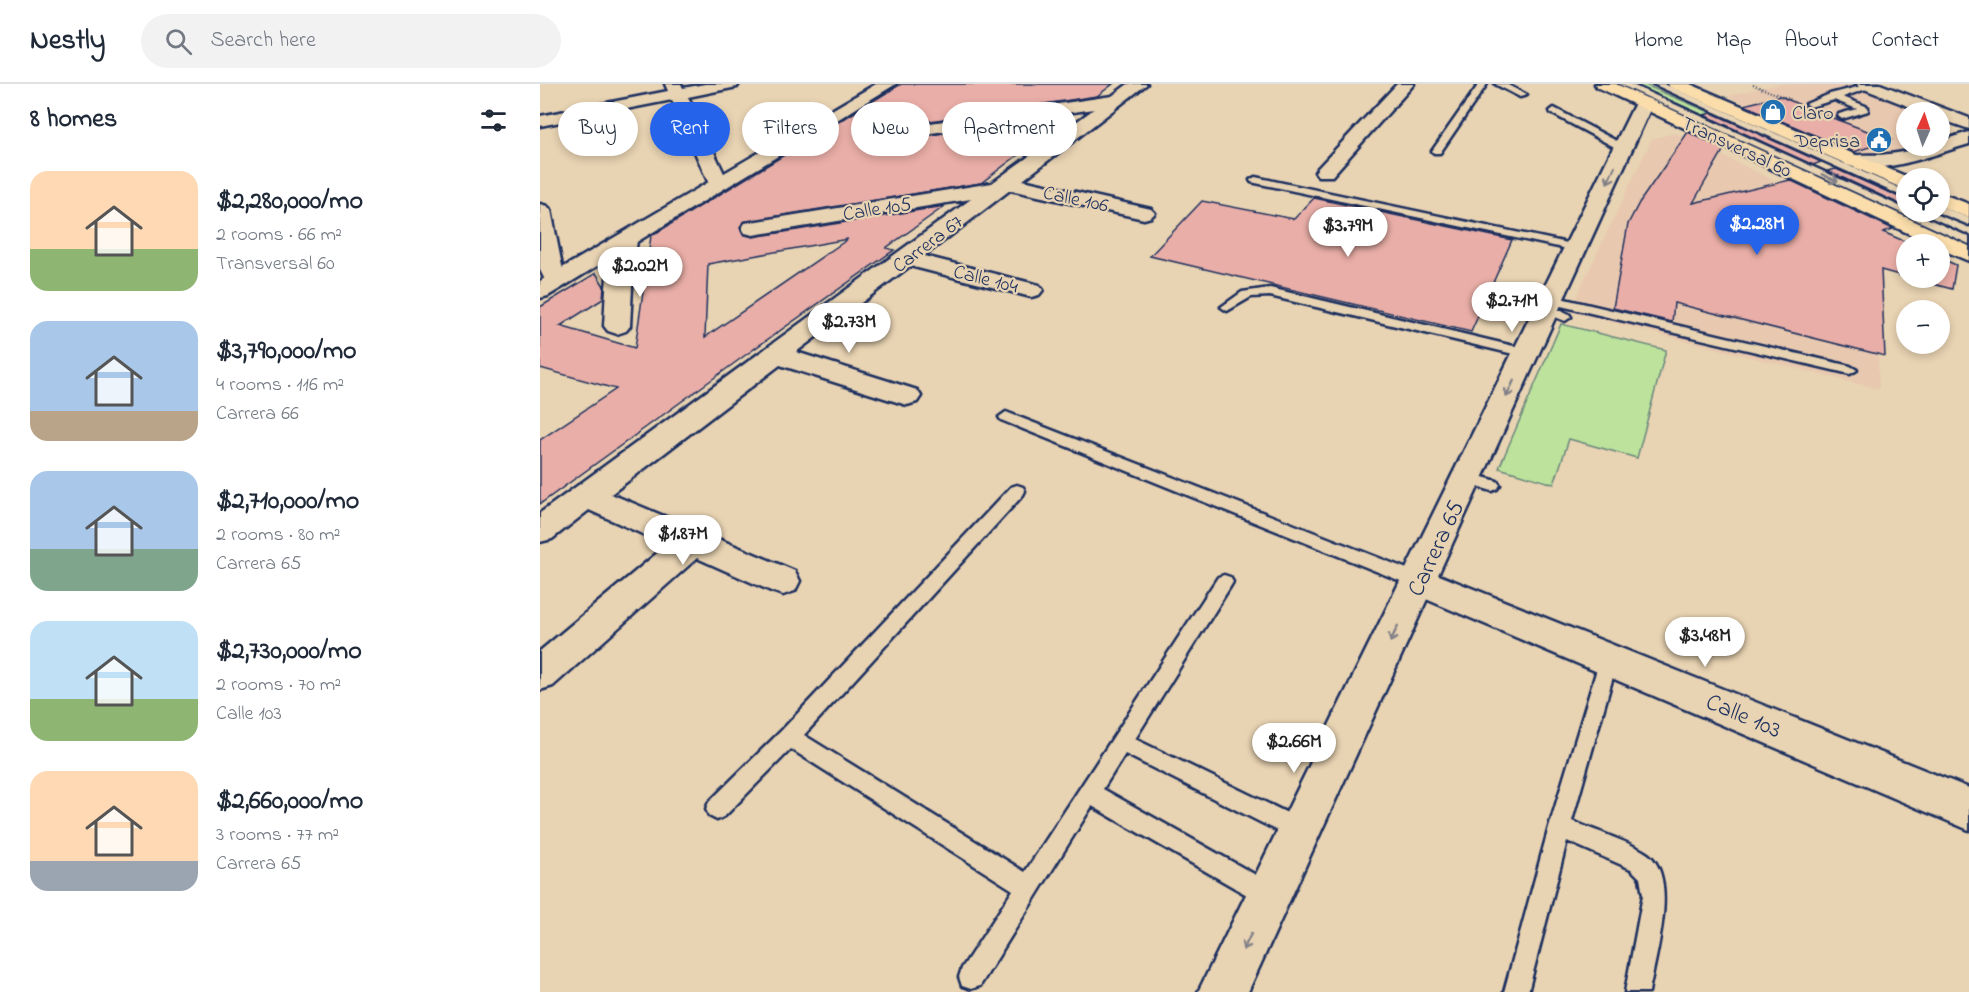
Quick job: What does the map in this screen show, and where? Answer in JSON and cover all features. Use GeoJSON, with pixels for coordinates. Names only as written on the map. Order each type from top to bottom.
{"type":"FeatureCollection","features":[{"type":"Feature","properties":{"kind":"main road","name":"Transversal 60"},"geometry":{"type":"LineString","coordinates":[[1603,84],[1651,93],[1969,254]]}},
{"type":"Feature","properties":{"kind":"main road","name":"Transversal 60"},"geometry":{"type":"LineString","coordinates":[[1676,84],[1896,182]]}},
{"type":"Feature","properties":{"kind":"main road"},"geometry":{"type":"LineString","coordinates":[[1950,203],[1969,212]]}},
{"type":"Feature","properties":{"kind":"street"},"geometry":{"type":"LineString","coordinates":[[540,121],[675,89],[731,84]]}},
{"type":"Feature","properties":{"kind":"street"},"geometry":{"type":"LineString","coordinates":[[548,286],[888,84]]}},
{"type":"Feature","properties":{"kind":"street","name":"Carrera 67"},"geometry":{"type":"LineString","coordinates":[[540,530],[1107,111],[1139,84]]}},
{"type":"Feature","properties":{"kind":"street"},"geometry":{"type":"LineString","coordinates":[[1325,172],[1406,84]]}},
{"type":"Feature","properties":{"kind":"street"},"geometry":{"type":"LineString","coordinates":[[1868,85],[1969,138]]}},
{"type":"Feature","properties":{"kind":"street"},"geometry":{"type":"LineString","coordinates":[[675,89],[719,184]]}},
{"type":"Feature","properties":{"kind":"street","name":"Carrera 65"},"geometry":{"type":"LineString","coordinates":[[1223,992],[1419,581],[1480,482],[1526,353],[1555,309],[1577,248],[1651,93]]}},
{"type":"Feature","properties":{"kind":"street"},"geometry":{"type":"LineString","coordinates":[[930,130],[1107,111]]}},
{"type":"Feature","properties":{"kind":"street"},"geometry":{"type":"LineString","coordinates":[[1853,161],[1892,160],[1969,138]]}},
{"type":"Feature","properties":{"kind":"street"},"geometry":{"type":"LineString","coordinates":[[1915,168],[1969,138]]}},
{"type":"Feature","properties":{"kind":"street","name":"Calle 106"},"geometry":{"type":"LineString","coordinates":[[1004,185],[1144,213]]}},
{"type":"Feature","properties":{"kind":"street","name":"Calle 105"},"geometry":{"type":"LineString","coordinates":[[753,228],[1004,185]]}},
{"type":"Feature","properties":{"kind":"street"},"geometry":{"type":"LineString","coordinates":[[540,210],[550,266],[548,286]]}},
{"type":"Feature","properties":{"kind":"street"},"geometry":{"type":"LineString","coordinates":[[617,326],[621,268],[626,241]]}},
{"type":"Feature","properties":{"kind":"street","name":"Calle 104"},"geometry":{"type":"LineString","coordinates":[[906,258],[1031,290]]}},
{"type":"Feature","properties":{"kind":"street"},"geometry":{"type":"LineString","coordinates":[[777,355],[907,396]]}},
{"type":"Feature","properties":{"kind":"street"},"geometry":{"type":"LineString","coordinates":[[586,496],[783,581]]}},
{"type":"Feature","properties":{"kind":"street"},"geometry":{"type":"LineString","coordinates":[[540,674],[693,542]]}},
{"type":"Feature","properties":{"kind":"street","name":"Calle 103"},"geometry":{"type":"LineString","coordinates":[[1419,581],[1969,809]]}},
{"type":"Feature","properties":{"kind":"lane"},"geometry":{"type":"LineString","coordinates":[[1437,151],[1483,84]]}},
{"type":"Feature","properties":{"kind":"lane"},"geometry":{"type":"LineString","coordinates":[[1499,84],[1523,95]]}},
{"type":"Feature","properties":{"kind":"lane"},"geometry":{"type":"LineString","coordinates":[[1623,84],[1969,241]]}},
{"type":"Feature","properties":{"kind":"lane"},"geometry":{"type":"LineString","coordinates":[[1810,104],[1868,85]]}},
{"type":"Feature","properties":{"kind":"lane"},"geometry":{"type":"LineString","coordinates":[[1651,93],[1896,183]]}},
{"type":"Feature","properties":{"kind":"lane"},"geometry":{"type":"LineString","coordinates":[[1833,96],[1865,109],[1842,116]]}},
{"type":"Feature","properties":{"kind":"lane"},"geometry":{"type":"LineString","coordinates":[[1554,111],[1623,148]]}},
{"type":"Feature","properties":{"kind":"lane"},"geometry":{"type":"LineString","coordinates":[[1255,180],[1577,248]]}},
{"type":"Feature","properties":{"kind":"lane"},"geometry":{"type":"LineString","coordinates":[[1950,213],[1969,222]]}},
{"type":"Feature","properties":{"kind":"lane"},"geometry":{"type":"LineString","coordinates":[[1227,307],[1241,296],[1255,291],[1270,292],[1526,353]]}},
{"type":"Feature","properties":{"kind":"lane"},"geometry":{"type":"LineString","coordinates":[[1555,309],[1850,370]]}},
{"type":"Feature","properties":{"kind":"lane"},"geometry":{"type":"LineString","coordinates":[[1006,417],[1419,581]]}},
{"type":"Feature","properties":{"kind":"lane"},"geometry":{"type":"LineString","coordinates":[[717,809],[789,737],[1017,491]]}},
{"type":"Feature","properties":{"kind":"lane"},"geometry":{"type":"LineString","coordinates":[[971,977],[1224,582]]}},
{"type":"Feature","properties":{"kind":"lane"},"geometry":{"type":"LineString","coordinates":[[1516,992],[1560,827],[1609,659]]}},
{"type":"Feature","properties":{"kind":"lane"},"geometry":{"type":"LineString","coordinates":[[789,737],[1028,887]]}},
{"type":"Feature","properties":{"kind":"lane"},"geometry":{"type":"LineString","coordinates":[[1121,742],[1300,831]]}},
{"type":"Feature","properties":{"kind":"lane"},"geometry":{"type":"LineString","coordinates":[[1089,792],[1269,896]]}},
{"type":"Feature","properties":{"kind":"lane"},"geometry":{"type":"LineString","coordinates":[[1560,827],[1639,861],[1650,872],[1654,895],[1637,992]]}},
{"type":"Feature","properties":{"kind":"shaded area"},"geometry":{"type":"Polygon","coordinates":[[[1779,84],[1850,84],[1898,102],[1896,102],[1896,151],[1870,158],[1728,96],[1779,84]]]}},
{"type":"Feature","properties":{"kind":"shaded area"},"geometry":{"type":"Polygon","coordinates":[[[1675,133],[1873,228],[1879,389],[1571,312],[1652,139],[1675,133]]]}},
{"type":"Feature","properties":{"kind":"green space"},"geometry":{"type":"Polygon","coordinates":[[[1633,84],[1643,84],[1712,113],[1703,115],[1633,84]]]}},
{"type":"Feature","properties":{"kind":"green space"},"geometry":{"type":"Polygon","coordinates":[[[1561,324],[1666,350],[1637,458],[1569,439],[1554,484],[1499,468],[1561,324]]]}},
{"type":"Feature","properties":{"kind":"building"},"geometry":{"type":"Polygon","coordinates":[[[901,84],[1113,84],[1097,96],[1057,102],[942,102],[942,119],[930,121],[930,102],[871,102],[901,84]]]}},
{"type":"Feature","properties":{"kind":"building"},"geometry":{"type":"Polygon","coordinates":[[[1780,96],[1891,140],[1854,152],[1744,105],[1780,96]]]}},
{"type":"Feature","properties":{"kind":"building"},"geometry":{"type":"Polygon","coordinates":[[[1712,113],[1821,162],[1813,165],[1704,115],[1712,113]]]}},
{"type":"Feature","properties":{"kind":"building"},"geometry":{"type":"Polygon","coordinates":[[[851,114],[851,156],[930,156],[930,135],[942,133],[942,156],[1017,156],[981,183],[743,222],[740,227],[743,234],[753,237],[945,206],[886,248],[894,250],[540,504],[540,440],[616,389],[540,368],[540,307],[596,273],[604,286],[603,299],[560,326],[635,348],[651,236],[783,156],[839,156],[839,122],[851,114]],[[848,239],[708,264],[705,337],[848,239]]]}},
{"type":"Feature","properties":{"kind":"building"},"geometry":{"type":"Polygon","coordinates":[[[1688,132],[1724,149],[1693,203],[1790,180],[1893,229],[1883,232],[1896,238],[1896,274],[1881,270],[1885,356],[1674,303],[1672,322],[1613,308],[1628,224],[1639,203],[1688,132]]]}},
{"type":"Feature","properties":{"kind":"building"},"geometry":{"type":"Polygon","coordinates":[[[1836,169],[1896,196],[1896,202],[1828,171],[1836,169]]]}},
{"type":"Feature","properties":{"kind":"building"},"geometry":{"type":"Polygon","coordinates":[[[1314,198],[1512,240],[1471,332],[1150,256],[1202,201],[1294,219],[1314,198]]]}},
{"type":"Feature","properties":{"kind":"building"},"geometry":{"type":"Polygon","coordinates":[[[1950,262],[1956,265],[1952,289],[1948,288],[1950,288],[1950,262]]]}},
{"type":"Feature","properties":{"kind":"place","name":"Claro"},"geometry":{"type":"Point","coordinates":[1773,112]}},
{"type":"Feature","properties":{"kind":"place","name":"Deprisa"},"geometry":{"type":"Point","coordinates":[1879,140]}}]}
